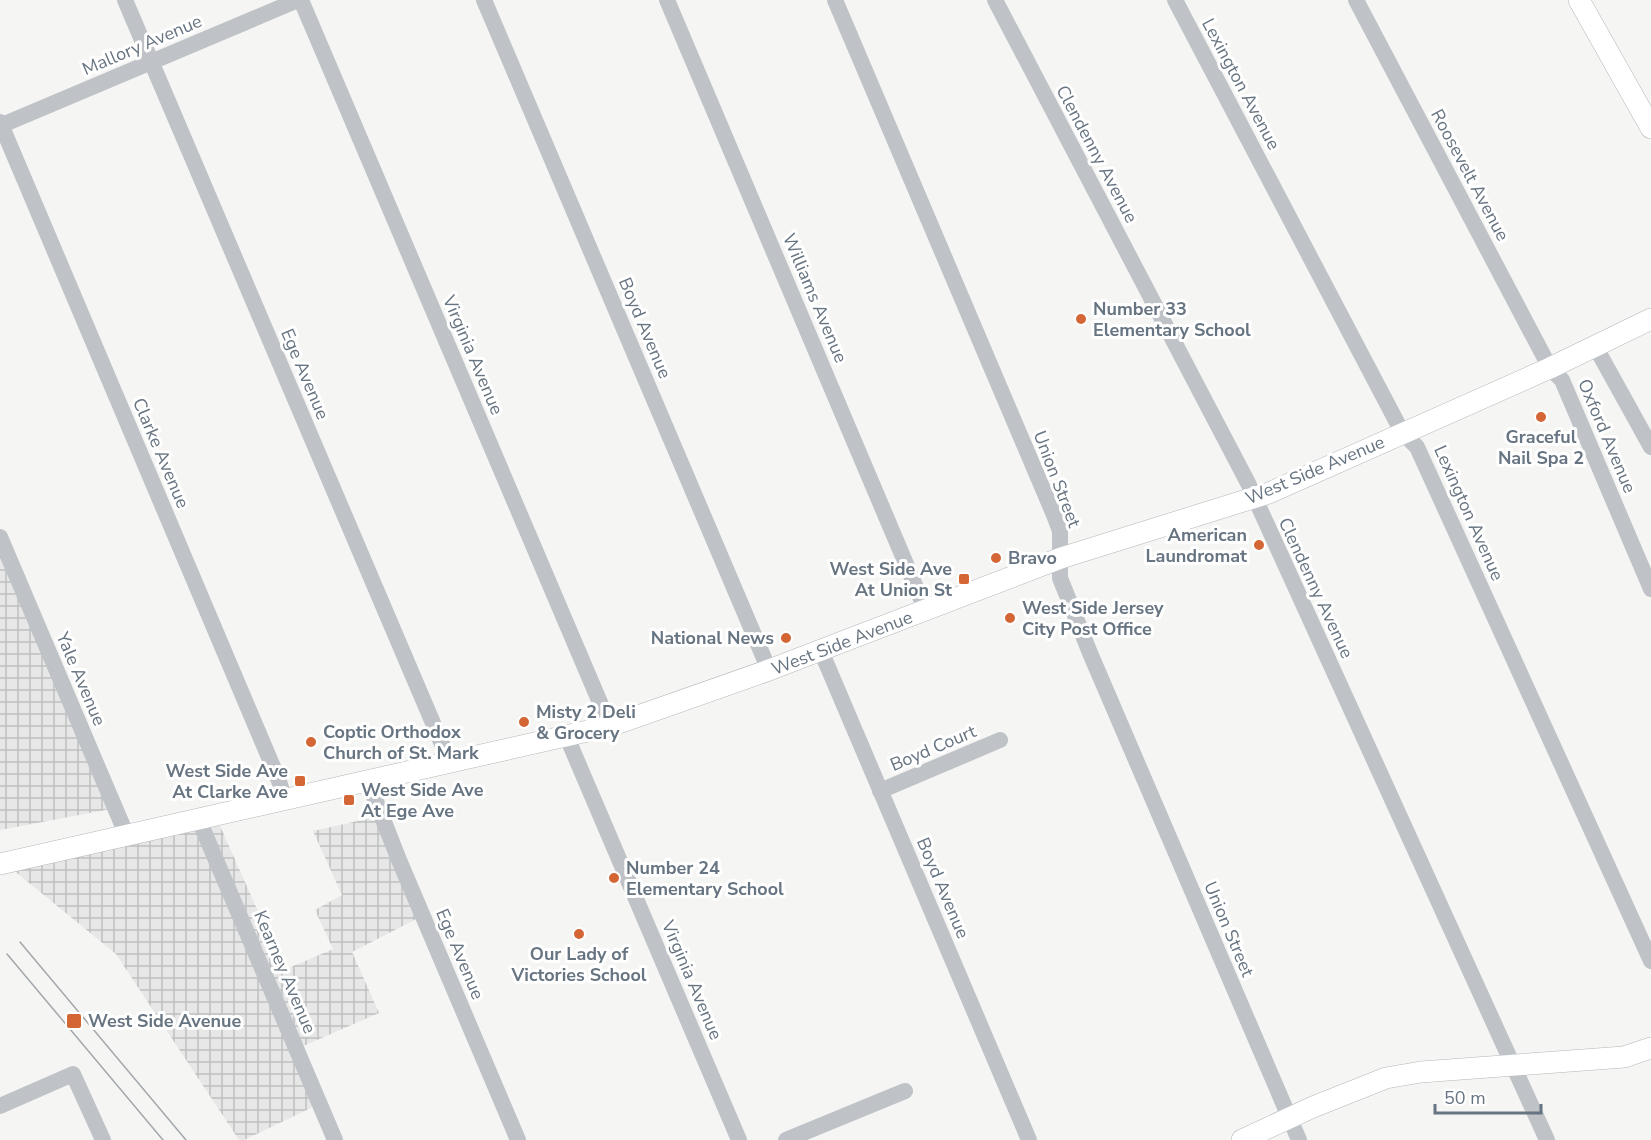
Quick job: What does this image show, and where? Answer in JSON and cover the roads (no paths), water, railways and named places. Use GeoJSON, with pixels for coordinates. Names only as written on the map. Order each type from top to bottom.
{"type":"FeatureCollection","features":[{"type":"Feature","properties":{"kind":"main road"},"geometry":{"type":"LineString","coordinates":[[1580,0],[1651,128]]}},
{"type":"Feature","properties":{"kind":"main road","name":"West Side Avenue"},"geometry":{"type":"LineString","coordinates":[[0,864],[610,726],[769,670],[1062,558],[1269,493],[1550,368],[1651,319]]}},
{"type":"Feature","properties":{"kind":"main road"},"geometry":{"type":"LineString","coordinates":[[1242,1140],[1386,1078],[1421,1072],[1624,1057],[1651,1048]]}},
{"type":"Feature","properties":{"kind":"street","name":"Ege Avenue"},"geometry":{"type":"LineString","coordinates":[[125,0],[450,763]]}},
{"type":"Feature","properties":{"kind":"street","name":"Mallory Avenue"},"geometry":{"type":"LineString","coordinates":[[0,124],[299,0]]}},
{"type":"Feature","properties":{"kind":"street","name":"Virginia Avenue"},"geometry":{"type":"LineString","coordinates":[[299,0],[610,726]]}},
{"type":"Feature","properties":{"kind":"street","name":"Boyd Avenue"},"geometry":{"type":"LineString","coordinates":[[484,0],[769,670]]}},
{"type":"Feature","properties":{"kind":"street","name":"Williams Avenue"},"geometry":{"type":"LineString","coordinates":[[667,0],[926,611]]}},
{"type":"Feature","properties":{"kind":"street","name":"Union Street"},"geometry":{"type":"LineString","coordinates":[[835,0],[1054,514],[1060,531],[1062,558],[1060,578],[1086,643],[1299,1140]]}},
{"type":"Feature","properties":{"kind":"street","name":"Clendenny Avenue"},"geometry":{"type":"LineString","coordinates":[[995,0],[1254,498],[1547,1140]]}},
{"type":"Feature","properties":{"kind":"street","name":"Lexington Avenue"},"geometry":{"type":"LineString","coordinates":[[1175,0],[1402,432],[1417,447],[1651,961]]}},
{"type":"Feature","properties":{"kind":"street","name":"Roosevelt Avenue"},"geometry":{"type":"LineString","coordinates":[[1356,0],[1550,368]]}},
{"type":"Feature","properties":{"kind":"street","name":"Clarke Avenue"},"geometry":{"type":"LineString","coordinates":[[0,124],[279,781],[285,801]]}},
{"type":"Feature","properties":{"kind":"street"},"geometry":{"type":"LineString","coordinates":[[1595,346],[1651,447]]}},
{"type":"Feature","properties":{"kind":"street","name":"Oxford Avenue"},"geometry":{"type":"LineString","coordinates":[[1550,368],[1562,380],[1651,589]]}},
{"type":"Feature","properties":{"kind":"street","name":"Yale Avenue"},"geometry":{"type":"LineString","coordinates":[[0,537],[127,836]]}},
{"type":"Feature","properties":{"kind":"street","name":"Boyd Avenue"},"geometry":{"type":"LineString","coordinates":[[820,651],[1029,1140]]}},
{"type":"Feature","properties":{"kind":"street","name":"Virginia Avenue"},"geometry":{"type":"LineString","coordinates":[[566,735],[739,1140]]}},
{"type":"Feature","properties":{"kind":"street","name":"Boyd Court"},"geometry":{"type":"LineString","coordinates":[[880,791],[1000,740]]}},
{"type":"Feature","properties":{"kind":"street","name":"Ege Avenue"},"geometry":{"type":"LineString","coordinates":[[368,781],[399,860],[518,1140]]}},
{"type":"Feature","properties":{"kind":"street","name":"Kearney Avenue"},"geometry":{"type":"LineString","coordinates":[[199,820],[335,1140]]}},
{"type":"Feature","properties":{"kind":"street"},"geometry":{"type":"LineString","coordinates":[[0,1106],[73,1074],[102,1139]]}},
{"type":"Feature","properties":{"kind":"street"},"geometry":{"type":"LineString","coordinates":[[786,1140],[905,1090]]}},
{"type":"Feature","properties":{"kind":"tram line"},"geometry":{"type":"LineString","coordinates":[[20,942],[186,1140]]}},
{"type":"Feature","properties":{"kind":"tram line"},"geometry":{"type":"LineString","coordinates":[[7,954],[163,1140]]}},
{"type":"Feature","properties":{"kind":"place","name":"Number 33 Elementary School"},"geometry":{"type":"Point","coordinates":[1081,319]}},
{"type":"Feature","properties":{"kind":"place","name":"Graceful Nail Spa 2"},"geometry":{"type":"Point","coordinates":[1541,417]}},
{"type":"Feature","properties":{"kind":"place","name":"American Laundromat"},"geometry":{"type":"Point","coordinates":[1259,545]}},
{"type":"Feature","properties":{"kind":"place","name":"Bravo"},"geometry":{"type":"Point","coordinates":[996,558]}},
{"type":"Feature","properties":{"kind":"place","name":"West Side Ave At Union St"},"geometry":{"type":"Point","coordinates":[964,579]}},
{"type":"Feature","properties":{"kind":"place","name":"West Side Jersey City Post Office"},"geometry":{"type":"Point","coordinates":[1010,618]}},
{"type":"Feature","properties":{"kind":"place","name":"National News"},"geometry":{"type":"Point","coordinates":[786,638]}},
{"type":"Feature","properties":{"kind":"place","name":"Misty 2 Deli & Grocery"},"geometry":{"type":"Point","coordinates":[524,722]}},
{"type":"Feature","properties":{"kind":"place","name":"Coptic Orthodox Church of St. Mark"},"geometry":{"type":"Point","coordinates":[311,742]}},
{"type":"Feature","properties":{"kind":"place","name":"West Side Ave At Clarke Ave"},"geometry":{"type":"Point","coordinates":[300,781]}},
{"type":"Feature","properties":{"kind":"place","name":"West Side Ave At Ege Ave"},"geometry":{"type":"Point","coordinates":[349,800]}},
{"type":"Feature","properties":{"kind":"place","name":"Number 24 Elementary School"},"geometry":{"type":"Point","coordinates":[614,878]}},
{"type":"Feature","properties":{"kind":"place","name":"Our Lady of Victories School"},"geometry":{"type":"Point","coordinates":[579,934]}},
{"type":"Feature","properties":{"kind":"place","name":"West Side Avenue"},"geometry":{"type":"Point","coordinates":[74,1021]}}]}
